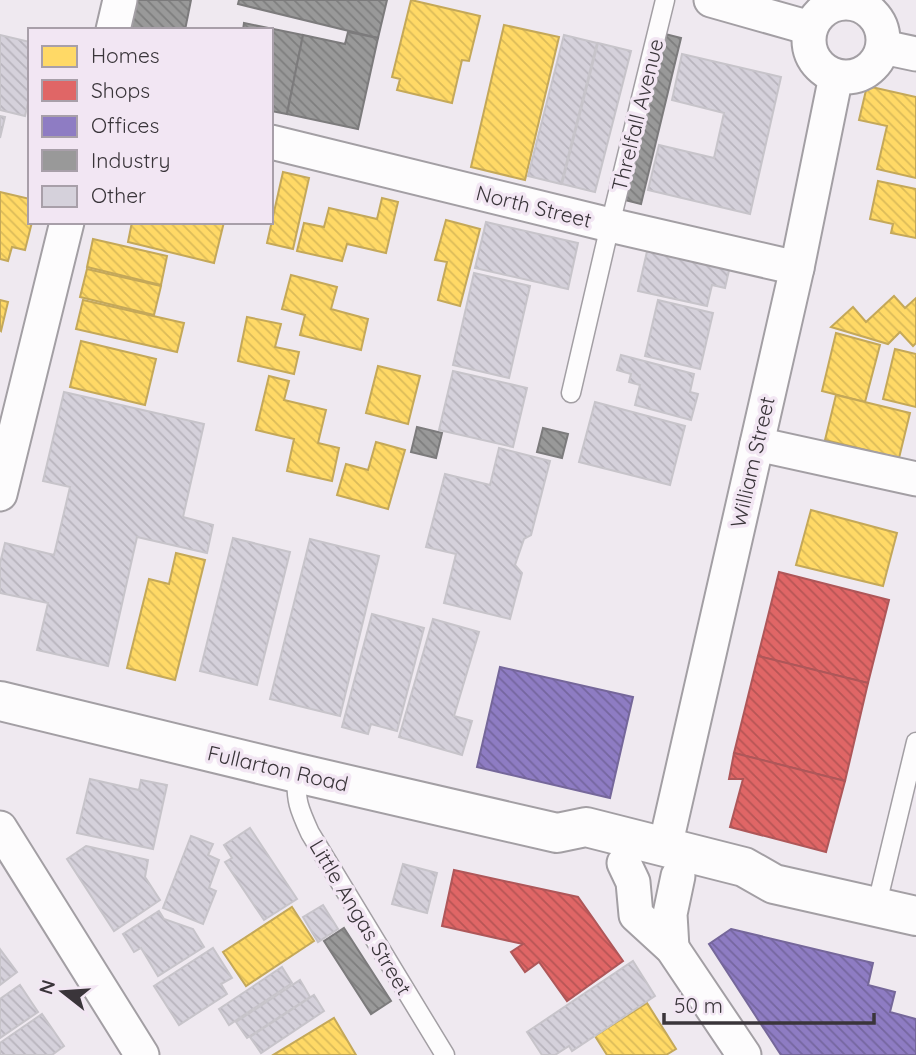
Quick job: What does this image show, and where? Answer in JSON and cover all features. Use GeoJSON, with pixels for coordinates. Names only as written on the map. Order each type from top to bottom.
{"type":"FeatureCollection","features":[{"type":"Feature","properties":{"kind":"main road","name":"Fullarton Road"},"geometry":{"type":"LineString","coordinates":[[0,701],[557,833],[586,827],[739,890],[774,884],[916,916]]}},
{"type":"Feature","properties":{"kind":"main road","name":"Fullarton Road"},"geometry":{"type":"LineString","coordinates":[[557,833],[582,853],[624,863],[671,861]]}},
{"type":"Feature","properties":{"kind":"street"},"geometry":{"type":"LineString","coordinates":[[113,28],[120,0]]}},
{"type":"Feature","properties":{"kind":"street"},"geometry":{"type":"LineString","coordinates":[[711,0],[810,28]]}},
{"type":"Feature","properties":{"kind":"street"},"geometry":{"type":"LineString","coordinates":[[855,1],[876,17],[882,29],[883,47],[874,65],[864,73],[851,77],[836,76],[816,63],[810,51],[810,28],[821,11],[833,4],[855,1]]}},
{"type":"Feature","properties":{"kind":"street"},"geometry":{"type":"LineString","coordinates":[[883,47],[916,54]]}},
{"type":"Feature","properties":{"kind":"street","name":"William Street"},"geometry":{"type":"LineString","coordinates":[[671,948],[671,861],[836,76]]}},
{"type":"Feature","properties":{"kind":"street","name":"North Street"},"geometry":{"type":"LineString","coordinates":[[273,142],[797,268]]}},
{"type":"Feature","properties":{"kind":"street"},"geometry":{"type":"LineString","coordinates":[[0,494],[67,224]]}},
{"type":"Feature","properties":{"kind":"street"},"geometry":{"type":"LineString","coordinates":[[757,444],[916,479]]}},
{"type":"Feature","properties":{"kind":"street"},"geometry":{"type":"LineString","coordinates":[[0,828],[142,1055]]}},
{"type":"Feature","properties":{"kind":"street"},"geometry":{"type":"LineString","coordinates":[[624,863],[633,882],[636,915],[671,948],[744,1055]]}},
{"type":"Feature","properties":{"kind":"lane","name":"Threlfall Avenue"},"geometry":{"type":"LineString","coordinates":[[571,393],[665,0]]}},
{"type":"Feature","properties":{"kind":"lane"},"geometry":{"type":"LineString","coordinates":[[876,908],[916,742]]}},
{"type":"Feature","properties":{"kind":"lane","name":"Little Angas Street"},"geometry":{"type":"LineString","coordinates":[[297,773],[298,806],[310,833],[445,1055]]}},
{"type":"Feature","properties":{"kind":"building: Homes"},"geometry":{"type":"Polygon","coordinates":[[[411,0],[480,16],[469,61],[462,60],[452,103],[397,90],[400,79],[392,77],[411,0]]]}},
{"type":"Feature","properties":{"kind":"building: Homes"},"geometry":{"type":"Polygon","coordinates":[[[504,25],[559,37],[525,180],[471,167],[504,25]]]}},
{"type":"Feature","properties":{"kind":"building: Homes"},"geometry":{"type":"Polygon","coordinates":[[[867,86],[916,97],[916,178],[877,169],[887,126],[859,120],[867,86]]]}},
{"type":"Feature","properties":{"kind":"building: Homes"},"geometry":{"type":"Polygon","coordinates":[[[283,172],[309,178],[293,249],[267,243],[283,172]]]}},
{"type":"Feature","properties":{"kind":"building: Homes"},"geometry":{"type":"Polygon","coordinates":[[[878,181],[916,189],[916,238],[891,233],[893,224],[870,219],[878,181]]]}},
{"type":"Feature","properties":{"kind":"building: Homes"},"geometry":{"type":"Polygon","coordinates":[[[0,192],[28,199],[28,224],[32,224],[25,250],[12,247],[8,261],[0,259],[0,192]]]}},
{"type":"Feature","properties":{"kind":"building: Homes"},"geometry":{"type":"Polygon","coordinates":[[[382,198],[398,202],[386,253],[347,244],[342,261],[297,251],[304,223],[324,227],[329,208],[377,219],[382,198]]]}},
{"type":"Feature","properties":{"kind":"building: Homes"},"geometry":{"type":"Polygon","coordinates":[[[446,220],[480,229],[460,306],[438,300],[447,262],[435,260],[446,220]]]}},
{"type":"Feature","properties":{"kind":"building: Homes"},"geometry":{"type":"Polygon","coordinates":[[[132,224],[224,224],[214,263],[128,242],[132,224]]]}},
{"type":"Feature","properties":{"kind":"building: Homes"},"geometry":{"type":"Polygon","coordinates":[[[93,239],[167,256],[161,285],[87,267],[93,239]]]}},
{"type":"Feature","properties":{"kind":"building: Homes"},"geometry":{"type":"Polygon","coordinates":[[[87,269],[161,286],[154,315],[80,297],[87,269]]]}},
{"type":"Feature","properties":{"kind":"building: Homes"},"geometry":{"type":"Polygon","coordinates":[[[291,275],[337,287],[331,309],[368,319],[361,350],[300,335],[305,315],[282,309],[291,275]]]}},
{"type":"Feature","properties":{"kind":"building: Homes"},"geometry":{"type":"Polygon","coordinates":[[[894,296],[905,308],[916,298],[916,343],[913,346],[900,332],[888,344],[831,327],[853,307],[866,322],[894,296]]]}},
{"type":"Feature","properties":{"kind":"building: Homes"},"geometry":{"type":"Polygon","coordinates":[[[0,300],[8,302],[1,331],[0,330],[0,300]]]}},
{"type":"Feature","properties":{"kind":"building: Homes"},"geometry":{"type":"Polygon","coordinates":[[[83,300],[184,323],[177,352],[76,329],[83,300]]]}},
{"type":"Feature","properties":{"kind":"building: Homes"},"geometry":{"type":"Polygon","coordinates":[[[247,317],[281,324],[275,347],[299,352],[294,374],[238,361],[247,317]]]}},
{"type":"Feature","properties":{"kind":"building: Homes"},"geometry":{"type":"Polygon","coordinates":[[[836,333],[880,345],[865,402],[822,391],[836,333]]]}},
{"type":"Feature","properties":{"kind":"building: Homes"},"geometry":{"type":"Polygon","coordinates":[[[81,341],[156,359],[145,405],[70,387],[81,341]]]}},
{"type":"Feature","properties":{"kind":"building: Homes"},"geometry":{"type":"Polygon","coordinates":[[[895,349],[916,354],[916,407],[883,399],[895,349]]]}},
{"type":"Feature","properties":{"kind":"building: Homes"},"geometry":{"type":"Polygon","coordinates":[[[378,366],[420,376],[408,424],[366,413],[378,366]]]}},
{"type":"Feature","properties":{"kind":"building: Homes"},"geometry":{"type":"Polygon","coordinates":[[[269,376],[289,381],[284,400],[326,410],[318,443],[339,448],[332,481],[287,471],[294,439],[256,430],[269,376]]]}},
{"type":"Feature","properties":{"kind":"building: Homes"},"geometry":{"type":"Polygon","coordinates":[[[836,395],[910,413],[899,458],[825,440],[836,395]]]}},
{"type":"Feature","properties":{"kind":"building: Homes"},"geometry":{"type":"Polygon","coordinates":[[[376,442],[405,450],[388,509],[337,495],[346,464],[368,470],[376,442]]]}},
{"type":"Feature","properties":{"kind":"building: Homes"},"geometry":{"type":"Polygon","coordinates":[[[811,510],[897,533],[883,586],[796,565],[811,510]]]}},
{"type":"Feature","properties":{"kind":"building: Homes"},"geometry":{"type":"Polygon","coordinates":[[[176,553],[205,560],[175,680],[127,668],[149,579],[169,584],[176,553]]]}},
{"type":"Feature","properties":{"kind":"building: Homes"},"geometry":{"type":"Polygon","coordinates":[[[292,907],[314,941],[246,986],[223,952],[292,907]]]}},
{"type":"Feature","properties":{"kind":"building: Homes"},"geometry":{"type":"Polygon","coordinates":[[[647,1003],[676,1049],[666,1055],[607,1055],[595,1036],[647,1003]]]}},
{"type":"Feature","properties":{"kind":"building: Homes"},"geometry":{"type":"Polygon","coordinates":[[[334,1018],[356,1055],[273,1055],[334,1018]]]}},
{"type":"Feature","properties":{"kind":"building: Shops"},"geometry":{"type":"Polygon","coordinates":[[[779,572],[889,600],[868,683],[758,656],[779,572]]]}},
{"type":"Feature","properties":{"kind":"building: Shops"},"geometry":{"type":"Polygon","coordinates":[[[758,656],[868,683],[845,781],[734,753],[758,656]]]}},
{"type":"Feature","properties":{"kind":"building: Shops"},"geometry":{"type":"Polygon","coordinates":[[[734,753],[845,781],[826,852],[730,827],[743,779],[729,779],[734,753]]]}},
{"type":"Feature","properties":{"kind":"building: Shops"},"geometry":{"type":"Polygon","coordinates":[[[454,870],[578,897],[623,961],[567,1001],[539,962],[525,972],[511,952],[523,944],[442,926],[454,870]]]}},
{"type":"Feature","properties":{"kind":"building: Offices"},"geometry":{"type":"Polygon","coordinates":[[[500,667],[633,697],[610,798],[477,767],[500,667]]]}},
{"type":"Feature","properties":{"kind":"building: Offices"},"geometry":{"type":"Polygon","coordinates":[[[731,929],[873,963],[868,985],[895,992],[890,1012],[916,1019],[916,1055],[781,1055],[709,944],[731,929]]]}},
{"type":"Feature","properties":{"kind":"building: Industry"},"geometry":{"type":"Polygon","coordinates":[[[133,0],[191,0],[185,28],[126,28],[133,0]]]}},
{"type":"Feature","properties":{"kind":"building: Industry"},"geometry":{"type":"Polygon","coordinates":[[[239,0],[387,0],[378,38],[238,4],[239,0]]]}},
{"type":"Feature","properties":{"kind":"building: Industry"},"geometry":{"type":"Polygon","coordinates":[[[244,23],[269,28],[243,28],[244,23]]]}},
{"type":"Feature","properties":{"kind":"building: Industry"},"geometry":{"type":"Polygon","coordinates":[[[273,29],[303,35],[287,114],[273,111],[273,29]]]}},
{"type":"Feature","properties":{"kind":"building: Industry"},"geometry":{"type":"Polygon","coordinates":[[[348,32],[378,38],[358,129],[287,114],[303,35],[345,44],[348,32]]]}},
{"type":"Feature","properties":{"kind":"building: Industry"},"geometry":{"type":"Polygon","coordinates":[[[661,33],[681,38],[641,204],[621,199],[661,33]]]}},
{"type":"Feature","properties":{"kind":"building: Industry"},"geometry":{"type":"Polygon","coordinates":[[[417,427],[442,433],[436,458],[411,452],[417,427]]]}},
{"type":"Feature","properties":{"kind":"building: Industry"},"geometry":{"type":"Polygon","coordinates":[[[543,428],[568,434],[562,458],[537,452],[543,428]]]}},
{"type":"Feature","properties":{"kind":"building: Industry"},"geometry":{"type":"Polygon","coordinates":[[[344,928],[391,1001],[371,1014],[324,941],[344,928]]]}},
{"type":"Feature","properties":{"kind":"building: Other"},"geometry":{"type":"Polygon","coordinates":[[[0,35],[28,42],[28,103],[25,116],[0,110],[0,35]]]}},
{"type":"Feature","properties":{"kind":"building: Other"},"geometry":{"type":"Polygon","coordinates":[[[564,35],[597,43],[561,184],[528,176],[564,35]]]}},
{"type":"Feature","properties":{"kind":"building: Other"},"geometry":{"type":"Polygon","coordinates":[[[598,43],[631,51],[595,192],[562,184],[598,43]]]}},
{"type":"Feature","properties":{"kind":"building: Other"},"geometry":{"type":"Polygon","coordinates":[[[682,54],[781,77],[750,214],[648,190],[659,145],[714,158],[724,113],[672,100],[682,54]]]}},
{"type":"Feature","properties":{"kind":"building: Other"},"geometry":{"type":"Polygon","coordinates":[[[0,116],[5,117],[0,138],[0,116]]]}},
{"type":"Feature","properties":{"kind":"building: Other"},"geometry":{"type":"Polygon","coordinates":[[[486,222],[578,243],[568,289],[475,268],[486,222]]]}},
{"type":"Feature","properties":{"kind":"building: Other"},"geometry":{"type":"Polygon","coordinates":[[[648,247],[730,266],[725,288],[712,285],[707,306],[638,291],[648,247]]]}},
{"type":"Feature","properties":{"kind":"building: Other"},"geometry":{"type":"Polygon","coordinates":[[[474,273],[530,286],[509,378],[453,365],[474,273]]]}},
{"type":"Feature","properties":{"kind":"building: Other"},"geometry":{"type":"Polygon","coordinates":[[[658,300],[713,313],[700,369],[645,356],[658,300]]]}},
{"type":"Feature","properties":{"kind":"building: Other"},"geometry":{"type":"Polygon","coordinates":[[[621,355],[694,374],[690,392],[698,394],[691,420],[635,405],[640,385],[629,382],[631,374],[617,370],[621,355]]]}},
{"type":"Feature","properties":{"kind":"building: Other"},"geometry":{"type":"Polygon","coordinates":[[[453,371],[527,388],[513,447],[439,430],[453,371]]]}},
{"type":"Feature","properties":{"kind":"building: Other"},"geometry":{"type":"Polygon","coordinates":[[[64,392],[204,424],[183,517],[213,525],[207,553],[137,537],[108,666],[37,650],[48,603],[0,593],[0,563],[5,543],[54,555],[70,487],[43,481],[64,392]]]}},
{"type":"Feature","properties":{"kind":"building: Other"},"geometry":{"type":"Polygon","coordinates":[[[595,402],[685,426],[670,485],[579,462],[595,402]]]}},
{"type":"Feature","properties":{"kind":"building: Other"},"geometry":{"type":"Polygon","coordinates":[[[499,448],[550,461],[531,535],[524,539],[515,565],[522,573],[510,619],[444,603],[456,554],[426,547],[445,474],[490,485],[499,448]]]}},
{"type":"Feature","properties":{"kind":"building: Other"},"geometry":{"type":"Polygon","coordinates":[[[233,538],[290,552],[257,685],[200,671],[233,538]]]}},
{"type":"Feature","properties":{"kind":"building: Other"},"geometry":{"type":"Polygon","coordinates":[[[310,539],[379,556],[340,716],[270,699],[310,539]]]}},
{"type":"Feature","properties":{"kind":"building: Other"},"geometry":{"type":"Polygon","coordinates":[[[372,614],[424,628],[397,731],[371,724],[368,734],[342,727],[372,614]]]}},
{"type":"Feature","properties":{"kind":"building: Other"},"geometry":{"type":"Polygon","coordinates":[[[433,619],[479,632],[454,716],[472,721],[462,755],[399,737],[433,619]]]}},
{"type":"Feature","properties":{"kind":"building: Other"},"geometry":{"type":"Polygon","coordinates":[[[90,779],[139,790],[141,780],[167,785],[153,849],[77,833],[90,779]]]}},
{"type":"Feature","properties":{"kind":"building: Other"},"geometry":{"type":"Polygon","coordinates":[[[250,828],[297,899],[264,920],[225,862],[232,858],[224,845],[250,828]]]}},
{"type":"Feature","properties":{"kind":"building: Other"},"geometry":{"type":"Polygon","coordinates":[[[191,836],[213,844],[208,855],[219,860],[209,888],[216,891],[203,924],[163,908],[191,836]]]}},
{"type":"Feature","properties":{"kind":"building: Other"},"geometry":{"type":"Polygon","coordinates":[[[86,846],[148,860],[145,877],[160,900],[114,931],[67,859],[86,846]]]}},
{"type":"Feature","properties":{"kind":"building: Other"},"geometry":{"type":"Polygon","coordinates":[[[403,864],[437,873],[427,913],[392,904],[403,864]]]}},
{"type":"Feature","properties":{"kind":"building: Other"},"geometry":{"type":"Polygon","coordinates":[[[323,905],[338,929],[318,942],[303,917],[323,905]]]}},
{"type":"Feature","properties":{"kind":"building: Other"},"geometry":{"type":"Polygon","coordinates":[[[159,911],[164,919],[193,929],[204,947],[158,976],[141,948],[134,952],[123,934],[159,911]]]}},
{"type":"Feature","properties":{"kind":"building: Other"},"geometry":{"type":"Polygon","coordinates":[[[213,948],[232,978],[221,984],[227,994],[179,1025],[154,986],[213,948]]]}},
{"type":"Feature","properties":{"kind":"building: Other"},"geometry":{"type":"Polygon","coordinates":[[[0,949],[17,972],[0,985],[0,949]]]}},
{"type":"Feature","properties":{"kind":"building: Other"},"geometry":{"type":"Polygon","coordinates":[[[633,961],[655,996],[572,1051],[569,1046],[555,1055],[542,1055],[527,1032],[633,961]]]}},
{"type":"Feature","properties":{"kind":"building: Other"},"geometry":{"type":"Polygon","coordinates":[[[282,967],[292,983],[229,1025],[219,1009],[282,967]]]}},
{"type":"Feature","properties":{"kind":"building: Other"},"geometry":{"type":"Polygon","coordinates":[[[300,980],[310,997],[247,1038],[236,1022],[300,980]]]}},
{"type":"Feature","properties":{"kind":"building: Other"},"geometry":{"type":"Polygon","coordinates":[[[20,985],[38,1012],[0,1038],[0,999],[20,985]]]}},
{"type":"Feature","properties":{"kind":"building: Other"},"geometry":{"type":"Polygon","coordinates":[[[314,995],[324,1011],[261,1053],[250,1037],[314,995]]]}},
{"type":"Feature","properties":{"kind":"building: Other"},"geometry":{"type":"Polygon","coordinates":[[[42,1014],[64,1046],[52,1055],[0,1055],[0,1043],[42,1014]]]}}]}
